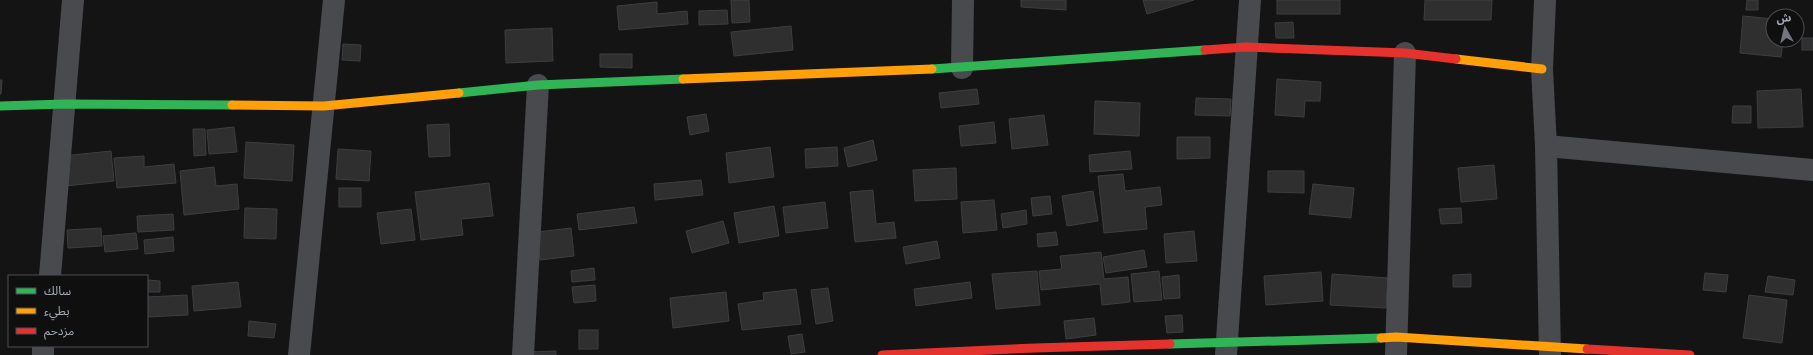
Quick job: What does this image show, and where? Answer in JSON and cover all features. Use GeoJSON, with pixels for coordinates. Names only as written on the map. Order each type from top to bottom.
{"type":"FeatureCollection","features":[{"type":"Feature","properties":{"kind":"street"},"geometry":{"type":"LineString","coordinates":[[50,275],[66,104],[73,0]]}},
{"type":"Feature","properties":{"kind":"street"},"geometry":{"type":"LineString","coordinates":[[299,355],[334,0]]}},
{"type":"Feature","properties":{"kind":"street"},"geometry":{"type":"LineString","coordinates":[[962,68],[963,0]]}},
{"type":"Feature","properties":{"kind":"street"},"geometry":{"type":"LineString","coordinates":[[1227,349],[1250,0]]}},
{"type":"Feature","properties":{"kind":"street"},"geometry":{"type":"LineString","coordinates":[[1545,0],[1542,69],[1546,146],[1550,351]]}},
{"type":"Feature","properties":{"kind":"street"},"geometry":{"type":"LineString","coordinates":[[0,106],[66,104],[324,106],[538,85],[962,68],[1246,47],[1405,53],[1542,69]]}},
{"type":"Feature","properties":{"kind":"street"},"geometry":{"type":"LineString","coordinates":[[1396,346],[1405,53]]}},
{"type":"Feature","properties":{"kind":"street"},"geometry":{"type":"LineString","coordinates":[[524,355],[538,85]]}},
{"type":"Feature","properties":{"kind":"street"},"geometry":{"type":"LineString","coordinates":[[1546,146],[1813,170]]}},
{"type":"Feature","properties":{"kind":"street"},"geometry":{"type":"LineString","coordinates":[[882,355],[1035,351],[1396,346],[1690,355]]}},
{"type":"Feature","properties":{"kind":"building"},"geometry":{"type":"Polygon","coordinates":[[[731,0],[749,0],[750,22],[732,23],[731,0]]]}},
{"type":"Feature","properties":{"kind":"building"},"geometry":{"type":"Polygon","coordinates":[[[1021,0],[1066,0],[1066,10],[1021,7],[1021,0]]]}},
{"type":"Feature","properties":{"kind":"building"},"geometry":{"type":"Polygon","coordinates":[[[1143,0],[1194,0],[1147,14],[1143,0]]]}},
{"type":"Feature","properties":{"kind":"building"},"geometry":{"type":"Polygon","coordinates":[[[1277,0],[1340,0],[1340,14],[1277,14],[1277,0]]]}},
{"type":"Feature","properties":{"kind":"building"},"geometry":{"type":"Polygon","coordinates":[[[1425,0],[1492,0],[1491,20],[1424,20],[1425,0]]]}},
{"type":"Feature","properties":{"kind":"building"},"geometry":{"type":"Polygon","coordinates":[[[1747,0],[1758,0],[1758,10],[1746,10],[1747,0]]]}},
{"type":"Feature","properties":{"kind":"building"},"geometry":{"type":"Polygon","coordinates":[[[657,2],[657,14],[687,11],[688,24],[619,30],[617,6],[657,2]]]}},
{"type":"Feature","properties":{"kind":"building"},"geometry":{"type":"Polygon","coordinates":[[[727,10],[728,24],[699,25],[699,11],[727,10]]]}},
{"type":"Feature","properties":{"kind":"building"},"geometry":{"type":"Polygon","coordinates":[[[1743,16],[1765,18],[1765,48],[1782,48],[1781,57],[1740,53],[1743,16]]]}},
{"type":"Feature","properties":{"kind":"building"},"geometry":{"type":"Polygon","coordinates":[[[1293,22],[1294,38],[1276,38],[1275,23],[1293,22]]]}},
{"type":"Feature","properties":{"kind":"building"},"geometry":{"type":"Polygon","coordinates":[[[791,26],[793,50],[734,56],[731,32],[791,26]]]}},
{"type":"Feature","properties":{"kind":"building"},"geometry":{"type":"Polygon","coordinates":[[[552,28],[553,61],[506,63],[505,30],[552,28]]]}},
{"type":"Feature","properties":{"kind":"building"},"geometry":{"type":"Polygon","coordinates":[[[1805,38],[1813,38],[1813,50],[1802,50],[1802,48],[1805,48],[1805,38]]]}},
{"type":"Feature","properties":{"kind":"building"},"geometry":{"type":"Polygon","coordinates":[[[343,44],[361,45],[360,61],[342,60],[343,44]]]}},
{"type":"Feature","properties":{"kind":"building"},"geometry":{"type":"Polygon","coordinates":[[[600,54],[632,54],[632,68],[600,67],[600,54]]]}},
{"type":"Feature","properties":{"kind":"building"},"geometry":{"type":"Polygon","coordinates":[[[1277,79],[1321,82],[1320,101],[1305,101],[1304,117],[1275,115],[1277,79]]]}},
{"type":"Feature","properties":{"kind":"building"},"geometry":{"type":"Polygon","coordinates":[[[0,80],[2,80],[1,94],[0,94],[0,80]]]}},
{"type":"Feature","properties":{"kind":"building"},"geometry":{"type":"Polygon","coordinates":[[[977,89],[979,104],[941,108],[939,93],[977,89]]]}},
{"type":"Feature","properties":{"kind":"building"},"geometry":{"type":"Polygon","coordinates":[[[1801,89],[1803,127],[1758,128],[1757,91],[1801,89]]]}},
{"type":"Feature","properties":{"kind":"building"},"geometry":{"type":"Polygon","coordinates":[[[1196,98],[1231,99],[1230,116],[1195,115],[1196,98]]]}},
{"type":"Feature","properties":{"kind":"building"},"geometry":{"type":"Polygon","coordinates":[[[1095,101],[1140,103],[1139,136],[1094,134],[1095,101]]]}},
{"type":"Feature","properties":{"kind":"building"},"geometry":{"type":"Polygon","coordinates":[[[1733,106],[1751,106],[1751,123],[1732,123],[1733,106]]]}},
{"type":"Feature","properties":{"kind":"building"},"geometry":{"type":"Polygon","coordinates":[[[706,114],[709,131],[690,135],[687,117],[706,114]]]}},
{"type":"Feature","properties":{"kind":"building"},"geometry":{"type":"Polygon","coordinates":[[[1044,115],[1048,145],[1012,149],[1009,119],[1044,115]]]}},
{"type":"Feature","properties":{"kind":"building"},"geometry":{"type":"Polygon","coordinates":[[[994,122],[996,143],[961,146],[959,126],[994,122]]]}},
{"type":"Feature","properties":{"kind":"building"},"geometry":{"type":"Polygon","coordinates":[[[449,124],[450,156],[429,157],[427,125],[449,124]]]}},
{"type":"Feature","properties":{"kind":"building"},"geometry":{"type":"Polygon","coordinates":[[[234,127],[237,152],[209,154],[207,130],[234,127]]]}},
{"type":"Feature","properties":{"kind":"building"},"geometry":{"type":"Polygon","coordinates":[[[193,129],[205,129],[206,155],[194,156],[193,129]]]}},
{"type":"Feature","properties":{"kind":"building"},"geometry":{"type":"Polygon","coordinates":[[[1177,137],[1210,137],[1210,158],[1177,159],[1177,137]]]}},
{"type":"Feature","properties":{"kind":"building"},"geometry":{"type":"Polygon","coordinates":[[[873,140],[877,160],[848,167],[844,148],[873,140]]]}},
{"type":"Feature","properties":{"kind":"building"},"geometry":{"type":"Polygon","coordinates":[[[246,142],[294,145],[292,181],[244,178],[246,142]]]}},
{"type":"Feature","properties":{"kind":"building"},"geometry":{"type":"Polygon","coordinates":[[[770,147],[774,177],[729,183],[726,153],[770,147]]]}},
{"type":"Feature","properties":{"kind":"building"},"geometry":{"type":"Polygon","coordinates":[[[837,147],[838,166],[806,168],[805,149],[837,147]]]}},
{"type":"Feature","properties":{"kind":"building"},"geometry":{"type":"Polygon","coordinates":[[[338,149],[371,151],[369,181],[336,179],[338,149]]]}},
{"type":"Feature","properties":{"kind":"building"},"geometry":{"type":"Polygon","coordinates":[[[111,151],[114,181],[65,186],[62,156],[111,151]]]}},
{"type":"Feature","properties":{"kind":"building"},"geometry":{"type":"Polygon","coordinates":[[[1130,151],[1132,169],[1090,172],[1089,155],[1130,151]]]}},
{"type":"Feature","properties":{"kind":"building"},"geometry":{"type":"Polygon","coordinates":[[[144,156],[144,167],[174,164],[176,183],[117,188],[114,158],[144,156]]]}},
{"type":"Feature","properties":{"kind":"building"},"geometry":{"type":"Polygon","coordinates":[[[1494,165],[1497,199],[1461,202],[1458,168],[1494,165]]]}},
{"type":"Feature","properties":{"kind":"building"},"geometry":{"type":"Polygon","coordinates":[[[214,167],[216,186],[237,184],[239,209],[184,215],[180,171],[214,167]]]}},
{"type":"Feature","properties":{"kind":"building"},"geometry":{"type":"Polygon","coordinates":[[[956,168],[957,199],[915,201],[913,170],[956,168]]]}},
{"type":"Feature","properties":{"kind":"building"},"geometry":{"type":"Polygon","coordinates":[[[1268,171],[1304,171],[1304,193],[1268,192],[1268,171]]]}},
{"type":"Feature","properties":{"kind":"building"},"geometry":{"type":"Polygon","coordinates":[[[1123,174],[1125,191],[1160,187],[1162,205],[1145,207],[1147,229],[1104,233],[1098,176],[1123,174]]]}},
{"type":"Feature","properties":{"kind":"building"},"geometry":{"type":"Polygon","coordinates":[[[701,180],[703,195],[655,200],[654,184],[701,180]]]}},
{"type":"Feature","properties":{"kind":"building"},"geometry":{"type":"Polygon","coordinates":[[[489,183],[493,216],[461,219],[463,235],[421,240],[415,192],[489,183]]]}},
{"type":"Feature","properties":{"kind":"building"},"geometry":{"type":"Polygon","coordinates":[[[1313,184],[1354,188],[1351,218],[1309,214],[1313,184]]]}},
{"type":"Feature","properties":{"kind":"building"},"geometry":{"type":"Polygon","coordinates":[[[339,188],[361,188],[361,207],[339,207],[339,188]]]}},
{"type":"Feature","properties":{"kind":"building"},"geometry":{"type":"Polygon","coordinates":[[[873,190],[876,224],[894,222],[896,238],[855,242],[850,192],[873,190]]]}},
{"type":"Feature","properties":{"kind":"building"},"geometry":{"type":"Polygon","coordinates":[[[1093,191],[1098,221],[1067,226],[1062,196],[1093,191]]]}},
{"type":"Feature","properties":{"kind":"building"},"geometry":{"type":"Polygon","coordinates":[[[1050,196],[1052,214],[1033,216],[1031,198],[1050,196]]]}},
{"type":"Feature","properties":{"kind":"building"},"geometry":{"type":"Polygon","coordinates":[[[994,200],[997,230],[963,233],[961,202],[994,200]]]}},
{"type":"Feature","properties":{"kind":"building"},"geometry":{"type":"Polygon","coordinates":[[[825,202],[828,228],[786,233],[783,207],[825,202]]]}},
{"type":"Feature","properties":{"kind":"building"},"geometry":{"type":"Polygon","coordinates":[[[774,206],[779,236],[739,243],[734,213],[774,206]]]}},
{"type":"Feature","properties":{"kind":"building"},"geometry":{"type":"Polygon","coordinates":[[[634,207],[637,223],[579,230],[577,214],[634,207]]]}},
{"type":"Feature","properties":{"kind":"building"},"geometry":{"type":"Polygon","coordinates":[[[245,208],[277,209],[276,239],[244,238],[245,208]]]}},
{"type":"Feature","properties":{"kind":"building"},"geometry":{"type":"Polygon","coordinates":[[[1461,208],[1462,223],[1441,224],[1439,209],[1461,208]]]}},
{"type":"Feature","properties":{"kind":"building"},"geometry":{"type":"Polygon","coordinates":[[[411,209],[415,240],[381,244],[377,213],[411,209]]]}},
{"type":"Feature","properties":{"kind":"building"},"geometry":{"type":"Polygon","coordinates":[[[1026,210],[1027,224],[1003,228],[1001,214],[1026,210]]]}},
{"type":"Feature","properties":{"kind":"building"},"geometry":{"type":"Polygon","coordinates":[[[173,214],[174,230],[138,232],[137,216],[173,214]]]}},
{"type":"Feature","properties":{"kind":"building"},"geometry":{"type":"Polygon","coordinates":[[[723,221],[729,243],[692,253],[686,231],[723,221]]]}},
{"type":"Feature","properties":{"kind":"building"},"geometry":{"type":"Polygon","coordinates":[[[101,228],[102,246],[68,248],[67,230],[101,228]]]}},
{"type":"Feature","properties":{"kind":"building"},"geometry":{"type":"Polygon","coordinates":[[[571,228],[574,256],[540,260],[537,232],[571,228]]]}},
{"type":"Feature","properties":{"kind":"building"},"geometry":{"type":"Polygon","coordinates":[[[1194,231],[1197,261],[1166,263],[1164,234],[1194,231]]]}},
{"type":"Feature","properties":{"kind":"building"},"geometry":{"type":"Polygon","coordinates":[[[1056,232],[1058,245],[1038,247],[1037,234],[1056,232]]]}},
{"type":"Feature","properties":{"kind":"building"},"geometry":{"type":"Polygon","coordinates":[[[136,233],[138,249],[105,252],[103,236],[136,233]]]}},
{"type":"Feature","properties":{"kind":"building"},"geometry":{"type":"Polygon","coordinates":[[[173,237],[174,251],[145,254],[144,240],[173,237]]]}},
{"type":"Feature","properties":{"kind":"building"},"geometry":{"type":"Polygon","coordinates":[[[937,241],[940,258],[906,264],[903,247],[937,241]]]}},
{"type":"Feature","properties":{"kind":"building"},"geometry":{"type":"Polygon","coordinates":[[[1144,250],[1147,267],[1106,273],[1103,257],[1144,250]]]}},
{"type":"Feature","properties":{"kind":"building"},"geometry":{"type":"Polygon","coordinates":[[[1101,252],[1104,279],[1128,277],[1130,302],[1102,305],[1100,284],[1041,290],[1039,271],[1062,269],[1060,256],[1101,252]]]}},
{"type":"Feature","properties":{"kind":"building"},"geometry":{"type":"Polygon","coordinates":[[[594,268],[595,280],[572,282],[571,271],[594,268]]]}},
{"type":"Feature","properties":{"kind":"building"},"geometry":{"type":"Polygon","coordinates":[[[1037,271],[1040,305],[996,309],[992,274],[1037,271]]]}},
{"type":"Feature","properties":{"kind":"building"},"geometry":{"type":"Polygon","coordinates":[[[1159,271],[1162,300],[1134,302],[1131,274],[1159,271]]]}},
{"type":"Feature","properties":{"kind":"building"},"geometry":{"type":"Polygon","coordinates":[[[1321,272],[1323,301],[1266,305],[1264,276],[1321,272]]]}},
{"type":"Feature","properties":{"kind":"building"},"geometry":{"type":"Polygon","coordinates":[[[1705,273],[1728,275],[1726,292],[1703,290],[1705,273]]]}},
{"type":"Feature","properties":{"kind":"building"},"geometry":{"type":"Polygon","coordinates":[[[1332,274],[1388,278],[1386,308],[1330,305],[1332,274]]]}},
{"type":"Feature","properties":{"kind":"building"},"geometry":{"type":"Polygon","coordinates":[[[1471,274],[1471,287],[1453,287],[1453,275],[1471,274]]]}},
{"type":"Feature","properties":{"kind":"building"},"geometry":{"type":"Polygon","coordinates":[[[1179,275],[1180,298],[1164,299],[1162,277],[1179,275]]]}},
{"type":"Feature","properties":{"kind":"building"},"geometry":{"type":"Polygon","coordinates":[[[1768,276],[1795,280],[1793,295],[1765,292],[1768,276]]]}},
{"type":"Feature","properties":{"kind":"building"},"geometry":{"type":"Polygon","coordinates":[[[148,280],[160,281],[160,292],[148,292],[148,280]]]}},
{"type":"Feature","properties":{"kind":"building"},"geometry":{"type":"Polygon","coordinates":[[[238,282],[241,307],[194,311],[192,286],[238,282]]]}},
{"type":"Feature","properties":{"kind":"building"},"geometry":{"type":"Polygon","coordinates":[[[970,282],[972,298],[916,306],[914,289],[970,282]]]}},
{"type":"Feature","properties":{"kind":"building"},"geometry":{"type":"Polygon","coordinates":[[[595,285],[596,301],[574,303],[572,287],[595,285]]]}},
{"type":"Feature","properties":{"kind":"building"},"geometry":{"type":"Polygon","coordinates":[[[828,288],[833,321],[816,324],[811,290],[828,288]]]}},
{"type":"Feature","properties":{"kind":"building"},"geometry":{"type":"Polygon","coordinates":[[[796,289],[801,324],[742,330],[738,304],[764,300],[763,293],[796,289]]]}},
{"type":"Feature","properties":{"kind":"building"},"geometry":{"type":"Polygon","coordinates":[[[726,292],[729,321],[673,328],[670,298],[726,292]]]}},
{"type":"Feature","properties":{"kind":"building"},"geometry":{"type":"Polygon","coordinates":[[[187,295],[188,315],[148,317],[148,297],[187,295]]]}},
{"type":"Feature","properties":{"kind":"building"},"geometry":{"type":"Polygon","coordinates":[[[1749,295],[1787,300],[1782,343],[1743,338],[1749,295]]]}},
{"type":"Feature","properties":{"kind":"building"},"geometry":{"type":"Polygon","coordinates":[[[1182,315],[1183,332],[1167,333],[1165,316],[1182,315]]]}},
{"type":"Feature","properties":{"kind":"building"},"geometry":{"type":"Polygon","coordinates":[[[1094,318],[1096,335],[1066,339],[1064,321],[1094,318]]]}},
{"type":"Feature","properties":{"kind":"building"},"geometry":{"type":"Polygon","coordinates":[[[249,321],[276,324],[274,338],[248,336],[249,321]]]}},
{"type":"Feature","properties":{"kind":"building"},"geometry":{"type":"Polygon","coordinates":[[[579,330],[598,330],[598,349],[579,349],[579,330]]]}},
{"type":"Feature","properties":{"kind":"building"},"geometry":{"type":"Polygon","coordinates":[[[802,334],[805,352],[791,354],[788,336],[802,334]]]}},
{"type":"Feature","properties":{"kind":"building"},"geometry":{"type":"Polygon","coordinates":[[[556,351],[556,355],[528,355],[528,352],[556,351]]]}},
{"type":"Feature","properties":{"kind":"traffic: fast"},"geometry":{"type":"LineString","coordinates":[[932,69],[1205,50]]}},
{"type":"Feature","properties":{"kind":"traffic: fast"},"geometry":{"type":"LineString","coordinates":[[459,93],[538,85],[683,79]]}},
{"type":"Feature","properties":{"kind":"traffic: fast"},"geometry":{"type":"LineString","coordinates":[[0,106],[65,104],[232,105]]}},
{"type":"Feature","properties":{"kind":"traffic: fast"},"geometry":{"type":"LineString","coordinates":[[1170,344],[1381,338]]}},
{"type":"Feature","properties":{"kind":"traffic: slow"},"geometry":{"type":"LineString","coordinates":[[1456,59],[1542,69]]}},
{"type":"Feature","properties":{"kind":"traffic: slow"},"geometry":{"type":"LineString","coordinates":[[683,79],[932,69]]}},
{"type":"Feature","properties":{"kind":"traffic: slow"},"geometry":{"type":"LineString","coordinates":[[232,105],[324,106],[459,93]]}},
{"type":"Feature","properties":{"kind":"traffic: slow"},"geometry":{"type":"LineString","coordinates":[[1381,338],[1396,337],[1587,349]]}},
{"type":"Feature","properties":{"kind":"traffic: jam"},"geometry":{"type":"LineString","coordinates":[[1205,50],[1246,47],[1405,53],[1456,59]]}},
{"type":"Feature","properties":{"kind":"traffic: jam"},"geometry":{"type":"LineString","coordinates":[[882,355],[1170,344]]}},
{"type":"Feature","properties":{"kind":"traffic: jam"},"geometry":{"type":"LineString","coordinates":[[1587,349],[1690,355]]}}]}
